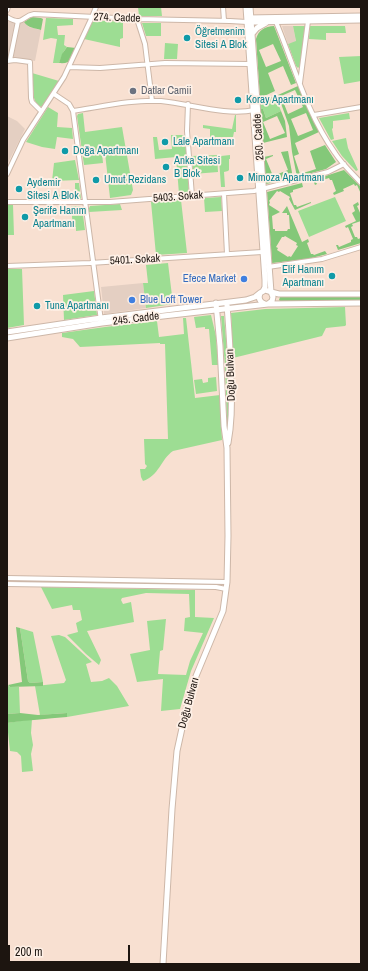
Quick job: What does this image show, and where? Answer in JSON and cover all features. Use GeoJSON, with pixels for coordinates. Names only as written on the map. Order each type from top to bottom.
{"type":"FeatureCollection","features":[{"type":"Feature","properties":{"kind":"street"},"geometry":{"type":"LineString","coordinates":[[7,174],[24,140],[54,94],[69,67],[96,7]]}},
{"type":"Feature","properties":{"kind":"street"},"geometry":{"type":"LineString","coordinates":[[223,7],[224,21]]}},
{"type":"Feature","properties":{"kind":"street","name":"250. Cadde"},"geometry":{"type":"LineString","coordinates":[[246,7],[252,35],[262,252],[265,283],[261,292]]}},
{"type":"Feature","properties":{"kind":"street","name":"250. Cadde"},"geometry":{"type":"LineString","coordinates":[[250,7],[250,64],[255,110]]}},
{"type":"Feature","properties":{"kind":"street","name":"274. Cadde"},"geometry":{"type":"LineString","coordinates":[[18,21],[22,21],[34,14],[137,20],[224,21],[361,16]]}},
{"type":"Feature","properties":{"kind":"street"},"geometry":{"type":"LineString","coordinates":[[7,17],[18,21],[8,60],[30,62],[31,98],[32,102],[41,112]]}},
{"type":"Feature","properties":{"kind":"street"},"geometry":{"type":"LineString","coordinates":[[137,20],[143,36],[152,101]]}},
{"type":"Feature","properties":{"kind":"street","name":"274. Cadde"},"geometry":{"type":"LineString","coordinates":[[249,20],[268,22],[361,20]]}},
{"type":"Feature","properties":{"kind":"street"},"geometry":{"type":"LineString","coordinates":[[252,35],[257,28],[268,22]]}},
{"type":"Feature","properties":{"kind":"street"},"geometry":{"type":"LineString","coordinates":[[276,22],[300,84],[329,145],[361,183]]}},
{"type":"Feature","properties":{"kind":"street"},"geometry":{"type":"LineString","coordinates":[[300,84],[308,22]]}},
{"type":"Feature","properties":{"kind":"street"},"geometry":{"type":"LineString","coordinates":[[69,67],[100,68],[165,63],[250,64]]}},
{"type":"Feature","properties":{"kind":"street"},"geometry":{"type":"LineString","coordinates":[[54,94],[69,104],[73,111],[101,320]]}},
{"type":"Feature","properties":{"kind":"street"},"geometry":{"type":"LineString","coordinates":[[73,111],[152,101],[188,104],[231,112],[255,110]]}},
{"type":"Feature","properties":{"kind":"street"},"geometry":{"type":"LineString","coordinates":[[188,104],[187,131],[192,196]]}},
{"type":"Feature","properties":{"kind":"street"},"geometry":{"type":"LineString","coordinates":[[314,115],[361,107]]}},
{"type":"Feature","properties":{"kind":"street","name":"5403. Sokak"},"geometry":{"type":"LineString","coordinates":[[7,202],[85,203],[224,194],[260,190],[328,172],[344,164]]}},
{"type":"Feature","properties":{"kind":"street","name":"250. Cadde"},"geometry":{"type":"LineString","coordinates":[[260,190],[271,292]]}},
{"type":"Feature","properties":{"kind":"street"},"geometry":{"type":"LineString","coordinates":[[224,194],[226,254]]}},
{"type":"Feature","properties":{"kind":"street"},"geometry":{"type":"LineString","coordinates":[[268,267],[322,259],[361,247]]}},
{"type":"Feature","properties":{"kind":"street","name":"5401. Sokak"},"geometry":{"type":"LineString","coordinates":[[7,266],[262,252]]}},
{"type":"Feature","properties":{"kind":"street"},"geometry":{"type":"LineString","coordinates":[[271,292],[273,299],[267,304],[260,300],[261,292],[266,290],[279,294],[361,294]]}},
{"type":"Feature","properties":{"kind":"street","name":"245. Cadde"},"geometry":{"type":"LineString","coordinates":[[227,305],[251,299],[261,292]]}},
{"type":"Feature","properties":{"kind":"street","name":"245. Cadde"},"geometry":{"type":"LineString","coordinates":[[7,332],[227,305],[361,303]]}},
{"type":"Feature","properties":{"kind":"street","name":"Doğu Bulvarı"},"geometry":{"type":"LineString","coordinates":[[227,305],[232,411],[227,448]]}},
{"type":"Feature","properties":{"kind":"street","name":"Doğu Bulvarı"},"geometry":{"type":"LineString","coordinates":[[163,964],[177,751],[188,699],[198,670],[220,619],[225,603],[227,582],[227,448],[224,426],[222,363],[216,306]]}},
{"type":"Feature","properties":{"kind":"street","name":"245. Cadde"},"geometry":{"type":"LineString","coordinates":[[7,338],[101,320]]}},
{"type":"Feature","properties":{"kind":"street"},"geometry":{"type":"LineString","coordinates":[[7,578],[227,582]]}},
{"type":"Feature","properties":{"kind":"street"},"geometry":{"type":"LineString","coordinates":[[7,584],[226,589]]}},
{"type":"Feature","properties":{"kind":"shaded area"},"geometry":{"type":"Polygon","coordinates":[[[7,19],[18,23],[24,22],[29,27],[41,30],[35,61],[7,59],[7,19]]]}},
{"type":"Feature","properties":{"kind":"shaded area"},"geometry":{"type":"Polygon","coordinates":[[[282,26],[293,26],[296,42],[288,44],[282,26]]]}},
{"type":"Feature","properties":{"kind":"shaded area"},"geometry":{"type":"Polygon","coordinates":[[[7,116],[17,121],[25,129],[8,163],[7,162],[7,116]]]}},
{"type":"Feature","properties":{"kind":"shaded area"},"geometry":{"type":"Polygon","coordinates":[[[143,283],[146,308],[104,314],[101,287],[143,283]]]}},
{"type":"Feature","properties":{"kind":"green space"},"geometry":{"type":"Polygon","coordinates":[[[138,7],[161,7],[162,16],[139,16],[138,7]]]}},
{"type":"Feature","properties":{"kind":"green space"},"geometry":{"type":"Polygon","coordinates":[[[32,17],[43,19],[41,30],[30,27],[24,22],[32,17]]]}},
{"type":"Feature","properties":{"kind":"green space"},"geometry":{"type":"Polygon","coordinates":[[[46,18],[73,19],[73,25],[57,26],[58,35],[65,35],[64,45],[67,47],[59,63],[53,63],[57,39],[51,38],[43,40],[46,18]]]}},
{"type":"Feature","properties":{"kind":"green space"},"geometry":{"type":"Polygon","coordinates":[[[93,20],[123,22],[123,38],[120,39],[120,47],[84,39],[93,20]]]}},
{"type":"Feature","properties":{"kind":"green space"},"geometry":{"type":"Polygon","coordinates":[[[142,23],[161,23],[161,36],[146,36],[142,23]]]}},
{"type":"Feature","properties":{"kind":"green space"},"geometry":{"type":"Polygon","coordinates":[[[274,26],[296,83],[291,85],[283,66],[268,73],[275,91],[260,98],[256,39],[260,31],[274,26]],[[273,44],[259,50],[266,67],[281,61],[273,44]]]}},
{"type":"Feature","properties":{"kind":"green space"},"geometry":{"type":"Polygon","coordinates":[[[293,26],[305,26],[300,66],[298,68],[288,44],[296,41],[293,26]]]}},
{"type":"Feature","properties":{"kind":"green space"},"geometry":{"type":"Polygon","coordinates":[[[310,26],[345,26],[346,33],[326,33],[326,40],[309,39],[310,26]]]}},
{"type":"Feature","properties":{"kind":"green space"},"geometry":{"type":"Polygon","coordinates":[[[165,43],[178,44],[177,59],[164,59],[165,43]]]}},
{"type":"Feature","properties":{"kind":"green space"},"geometry":{"type":"Polygon","coordinates":[[[67,47],[76,48],[69,62],[59,63],[62,54],[67,47]]]}},
{"type":"Feature","properties":{"kind":"green space"},"geometry":{"type":"Polygon","coordinates":[[[361,56],[361,81],[344,84],[339,57],[361,56]]]}},
{"type":"Feature","properties":{"kind":"green space"},"geometry":{"type":"Polygon","coordinates":[[[32,73],[59,81],[43,106],[39,107],[34,98],[32,73]]]}},
{"type":"Feature","properties":{"kind":"green space"},"geometry":{"type":"Polygon","coordinates":[[[298,86],[319,132],[295,143],[299,154],[294,156],[300,174],[316,169],[310,151],[325,145],[336,162],[326,169],[297,177],[289,126],[278,95],[298,86]],[[295,90],[281,96],[288,114],[303,107],[295,90]],[[306,113],[291,119],[298,136],[313,130],[306,113]]]}},
{"type":"Feature","properties":{"kind":"green space"},"geometry":{"type":"Polygon","coordinates":[[[275,96],[281,111],[266,118],[263,109],[260,109],[260,101],[275,96]]]}},
{"type":"Feature","properties":{"kind":"green space"},"geometry":{"type":"Polygon","coordinates":[[[48,107],[58,113],[57,127],[72,128],[73,139],[57,137],[55,149],[26,142],[48,107]]]}},
{"type":"Feature","properties":{"kind":"green space"},"geometry":{"type":"Polygon","coordinates":[[[260,109],[263,109],[266,118],[281,111],[285,121],[287,137],[263,143],[260,109]],[[277,116],[263,122],[270,139],[285,133],[277,116]]]}},
{"type":"Feature","properties":{"kind":"green space"},"geometry":{"type":"Polygon","coordinates":[[[83,113],[85,132],[122,127],[133,190],[131,195],[110,198],[105,153],[102,153],[103,163],[84,165],[77,116],[78,114],[83,113]]]}},
{"type":"Feature","properties":{"kind":"green space"},"geometry":{"type":"Polygon","coordinates":[[[349,113],[350,119],[333,121],[332,129],[334,139],[331,140],[319,118],[349,113]]]}},
{"type":"Feature","properties":{"kind":"green space"},"geometry":{"type":"Polygon","coordinates":[[[235,115],[236,132],[234,132],[233,137],[216,137],[216,139],[210,139],[210,129],[203,128],[203,125],[232,129],[235,115]]]}},
{"type":"Feature","properties":{"kind":"green space"},"geometry":{"type":"Polygon","coordinates":[[[171,135],[185,135],[189,193],[179,194],[176,157],[155,159],[153,137],[157,137],[159,150],[172,149],[171,135]]]}},
{"type":"Feature","properties":{"kind":"green space"},"geometry":{"type":"Polygon","coordinates":[[[346,138],[348,148],[358,170],[356,171],[342,156],[332,141],[346,138]]]}},
{"type":"Feature","properties":{"kind":"green space"},"geometry":{"type":"Polygon","coordinates":[[[288,151],[293,178],[266,184],[264,157],[273,155],[266,159],[273,176],[288,170],[281,152],[288,151]]]}},
{"type":"Feature","properties":{"kind":"green space"},"geometry":{"type":"Polygon","coordinates":[[[217,155],[218,172],[193,174],[192,156],[217,155]]]}},
{"type":"Feature","properties":{"kind":"green space"},"geometry":{"type":"Polygon","coordinates":[[[230,155],[229,170],[224,172],[225,187],[221,187],[219,159],[221,159],[221,156],[230,155]]]}},
{"type":"Feature","properties":{"kind":"green space"},"geometry":{"type":"Polygon","coordinates":[[[75,160],[79,180],[52,181],[54,163],[75,160]]]}},
{"type":"Feature","properties":{"kind":"green space"},"geometry":{"type":"Polygon","coordinates":[[[344,170],[361,187],[361,194],[357,185],[355,186],[354,184],[343,189],[344,191],[334,195],[333,193],[336,191],[332,180],[329,178],[316,182],[317,184],[315,185],[313,180],[344,170]]]}},
{"type":"Feature","properties":{"kind":"green space"},"geometry":{"type":"Polygon","coordinates":[[[75,183],[79,183],[81,199],[54,200],[54,195],[75,194],[75,183]]]}},
{"type":"Feature","properties":{"kind":"green space"},"geometry":{"type":"Polygon","coordinates":[[[302,183],[303,187],[293,190],[293,192],[290,193],[294,205],[297,207],[311,203],[295,210],[289,199],[290,197],[280,191],[277,191],[269,201],[269,205],[280,212],[272,216],[273,229],[275,229],[275,231],[287,231],[290,229],[289,215],[287,215],[287,213],[282,213],[287,206],[302,242],[308,239],[309,242],[307,243],[311,254],[314,255],[325,251],[327,254],[308,259],[272,263],[267,192],[302,183]],[[285,236],[282,237],[276,247],[278,248],[277,250],[288,257],[291,257],[298,246],[296,245],[297,243],[285,236]]]}},
{"type":"Feature","properties":{"kind":"green space"},"geometry":{"type":"Polygon","coordinates":[[[221,197],[222,211],[205,212],[204,198],[221,197]]]}},
{"type":"Feature","properties":{"kind":"green space"},"geometry":{"type":"Polygon","coordinates":[[[335,197],[346,221],[309,237],[298,211],[335,197]]]}},
{"type":"Feature","properties":{"kind":"green space"},"geometry":{"type":"Polygon","coordinates":[[[181,200],[187,253],[156,255],[151,202],[181,200]]]}},
{"type":"Feature","properties":{"kind":"green space"},"geometry":{"type":"Polygon","coordinates":[[[358,202],[359,205],[357,206],[361,215],[361,221],[352,224],[353,226],[351,227],[355,237],[358,239],[361,238],[361,243],[338,250],[336,245],[339,247],[351,242],[353,239],[348,227],[346,228],[345,226],[356,221],[352,213],[355,211],[353,205],[358,202]]]}},
{"type":"Feature","properties":{"kind":"green space"},"geometry":{"type":"Polygon","coordinates":[[[120,204],[122,210],[89,212],[90,206],[120,204]]]}},
{"type":"Feature","properties":{"kind":"green space"},"geometry":{"type":"Polygon","coordinates":[[[7,205],[13,205],[14,235],[7,235],[7,205]]]}},
{"type":"Feature","properties":{"kind":"green space"},"geometry":{"type":"Polygon","coordinates":[[[71,206],[80,206],[82,208],[85,230],[76,231],[76,227],[73,227],[71,206]]]}},
{"type":"Feature","properties":{"kind":"green space"},"geometry":{"type":"Polygon","coordinates":[[[168,263],[173,304],[146,308],[143,283],[148,283],[146,265],[168,263]]]}},
{"type":"Feature","properties":{"kind":"green space"},"geometry":{"type":"Polygon","coordinates":[[[7,269],[22,269],[24,325],[7,328],[7,269]]]}},
{"type":"Feature","properties":{"kind":"green space"},"geometry":{"type":"Polygon","coordinates":[[[94,291],[97,315],[64,320],[63,295],[94,291]]]}},
{"type":"Feature","properties":{"kind":"green space"},"geometry":{"type":"Polygon","coordinates":[[[280,297],[361,297],[361,301],[280,301],[280,297]]]}},
{"type":"Feature","properties":{"kind":"green space"},"geometry":{"type":"Polygon","coordinates":[[[345,307],[345,326],[326,328],[322,336],[233,358],[231,313],[265,309],[345,307]]]}},
{"type":"Feature","properties":{"kind":"green space"},"geometry":{"type":"Polygon","coordinates":[[[211,315],[216,336],[218,365],[212,365],[209,329],[205,329],[205,327],[196,328],[194,317],[211,315]]]}},
{"type":"Feature","properties":{"kind":"green space"},"geometry":{"type":"Polygon","coordinates":[[[221,316],[224,316],[228,361],[228,426],[227,424],[225,366],[221,316]]]}},
{"type":"Feature","properties":{"kind":"green space"},"geometry":{"type":"Polygon","coordinates":[[[183,318],[186,318],[195,398],[220,395],[222,440],[173,451],[153,475],[143,481],[140,469],[145,469],[147,466],[145,464],[144,439],[168,439],[165,344],[80,347],[73,339],[62,337],[62,333],[157,321],[159,337],[184,334],[183,318]]]}},
{"type":"Feature","properties":{"kind":"green space"},"geometry":{"type":"Polygon","coordinates":[[[216,377],[217,391],[196,394],[194,380],[202,379],[203,383],[208,382],[208,378],[216,377]]]}},
{"type":"Feature","properties":{"kind":"green space"},"geometry":{"type":"Polygon","coordinates":[[[41,587],[195,590],[195,617],[214,618],[191,671],[180,709],[161,711],[163,679],[137,682],[130,654],[150,650],[147,621],[166,619],[163,650],[160,651],[158,674],[186,675],[190,661],[203,633],[184,631],[185,618],[190,617],[189,594],[146,593],[122,598],[121,600],[123,604],[131,602],[134,622],[87,631],[101,660],[99,665],[67,635],[78,632],[76,623],[82,620],[80,610],[73,610],[72,605],[52,609],[41,587]]]}},
{"type":"Feature","properties":{"kind":"green space"},"geometry":{"type":"Polygon","coordinates":[[[16,627],[20,628],[28,681],[30,683],[43,682],[43,686],[10,687],[8,685],[22,682],[16,627]]]}},
{"type":"Feature","properties":{"kind":"green space"},"geometry":{"type":"Polygon","coordinates":[[[20,628],[33,632],[43,682],[30,683],[28,681],[20,628]]]}},
{"type":"Feature","properties":{"kind":"green space"},"geometry":{"type":"Polygon","coordinates":[[[59,635],[65,637],[92,662],[86,664],[91,682],[102,681],[109,678],[117,686],[129,706],[67,717],[66,713],[40,715],[35,686],[64,683],[66,680],[51,636],[59,635]]]}},
{"type":"Feature","properties":{"kind":"green space"},"geometry":{"type":"Polygon","coordinates":[[[7,685],[10,687],[19,687],[20,713],[7,714],[7,685]]]}},
{"type":"Feature","properties":{"kind":"green space"},"geometry":{"type":"Polygon","coordinates":[[[20,713],[38,715],[67,713],[67,717],[7,723],[7,714],[20,713]]]}},
{"type":"Feature","properties":{"kind":"green space"},"geometry":{"type":"Polygon","coordinates":[[[32,719],[31,733],[33,745],[31,754],[33,771],[22,772],[21,756],[17,752],[10,751],[7,723],[32,719]]]}},
{"type":"Feature","properties":{"kind":"place","name":"Öğretmenim Sitesi A Blok"},"geometry":{"type":"Point","coordinates":[187,38]}},
{"type":"Feature","properties":{"kind":"place","name":"Datlar Camii"},"geometry":{"type":"Point","coordinates":[133,91]}},
{"type":"Feature","properties":{"kind":"place","name":"Koray Apartmanı"},"geometry":{"type":"Point","coordinates":[238,100]}},
{"type":"Feature","properties":{"kind":"place","name":"Lale Apartmanı"},"geometry":{"type":"Point","coordinates":[165,142]}},
{"type":"Feature","properties":{"kind":"place","name":"Doğa Apartmanı"},"geometry":{"type":"Point","coordinates":[65,151]}},
{"type":"Feature","properties":{"kind":"place","name":"Anka Sitesi B Blok"},"geometry":{"type":"Point","coordinates":[166,167]}},
{"type":"Feature","properties":{"kind":"place","name":"Mimoza Apartmanı"},"geometry":{"type":"Point","coordinates":[240,178]}},
{"type":"Feature","properties":{"kind":"place","name":"Umut Rezidans"},"geometry":{"type":"Point","coordinates":[96,180]}},
{"type":"Feature","properties":{"kind":"place","name":"Aydemir Sitesi A Blok"},"geometry":{"type":"Point","coordinates":[19,189]}},
{"type":"Feature","properties":{"kind":"place","name":"Şerife Hanım Apartmanı"},"geometry":{"type":"Point","coordinates":[25,217]}},
{"type":"Feature","properties":{"kind":"place","name":"Elif Hanım Apartmanı"},"geometry":{"type":"Point","coordinates":[332,276]}},
{"type":"Feature","properties":{"kind":"place","name":"Efece Market"},"geometry":{"type":"Point","coordinates":[244,279]}},
{"type":"Feature","properties":{"kind":"place","name":"Blue Loft Tower"},"geometry":{"type":"Point","coordinates":[132,300]}},
{"type":"Feature","properties":{"kind":"place","name":"Tuna Apartmanı"},"geometry":{"type":"Point","coordinates":[37,306]}}]}
